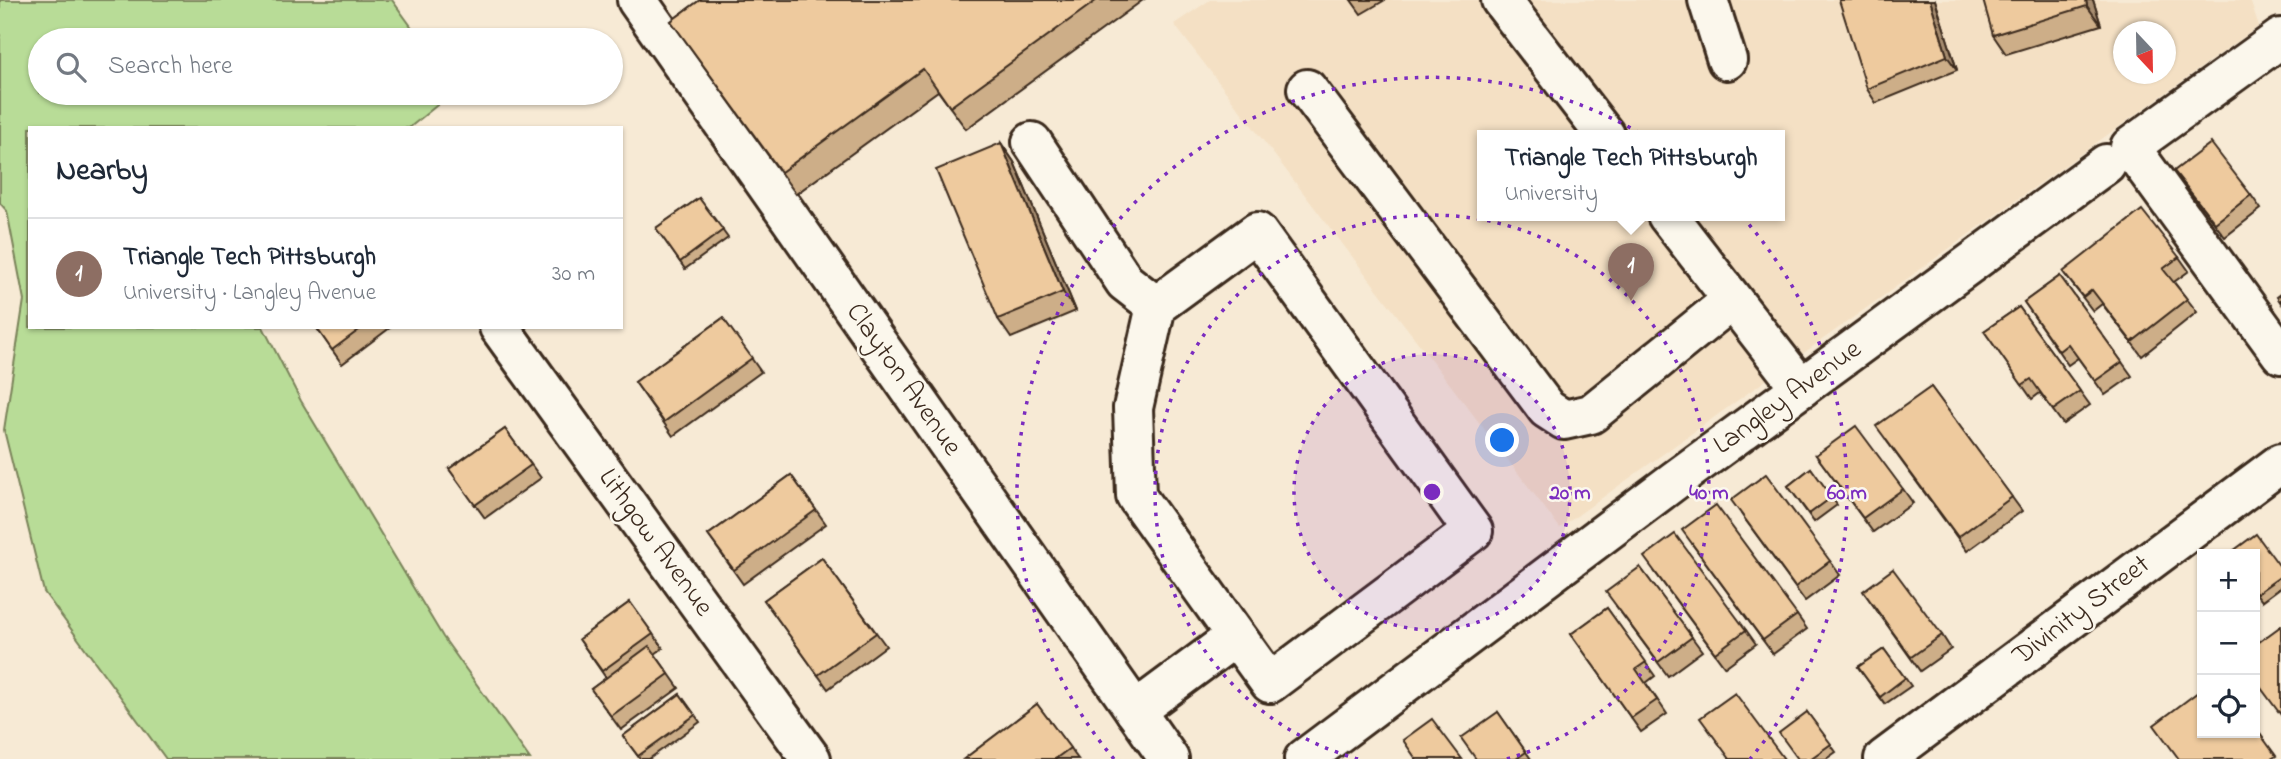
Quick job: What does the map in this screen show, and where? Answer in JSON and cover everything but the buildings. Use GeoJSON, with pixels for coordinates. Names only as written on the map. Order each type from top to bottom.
{"type":"FeatureCollection","features":[{"type":"Feature","properties":{"kind":"street","name":"Clayton Avenue"},"geometry":{"type":"LineString","coordinates":[[638,0],[1169,759]]}},
{"type":"Feature","properties":{"kind":"street"},"geometry":{"type":"LineString","coordinates":[[1501,0],[1601,130]]}},
{"type":"Feature","properties":{"kind":"street"},"geometry":{"type":"LineString","coordinates":[[1708,0],[1727,60]]}},
{"type":"Feature","properties":{"kind":"street","name":"Langley Avenue"},"geometry":{"type":"LineString","coordinates":[[1304,759],[1801,388],[2281,38]]}},
{"type":"Feature","properties":{"kind":"street"},"geometry":{"type":"LineString","coordinates":[[1307,89],[1548,409],[1564,421],[1591,414],[1732,300]]}},
{"type":"Feature","properties":{"kind":"street"},"geometry":{"type":"LineString","coordinates":[[1032,142],[1125,282],[1156,306]]}},
{"type":"Feature","properties":{"kind":"street"},"geometry":{"type":"LineString","coordinates":[[2118,156],[2281,354]]}},
{"type":"Feature","properties":{"kind":"street"},"geometry":{"type":"LineString","coordinates":[[1672,221],[1801,388]]}},
{"type":"Feature","properties":{"kind":"street"},"geometry":{"type":"LineString","coordinates":[[1257,232],[1473,531],[1270,683],[1236,636],[1136,496],[1133,408],[1156,306],[1257,232]]}},
{"type":"Feature","properties":{"kind":"street","name":"Lithgow Avenue"},"geometry":{"type":"LineString","coordinates":[[500,329],[811,759]]}},
{"type":"Feature","properties":{"kind":"street","name":"Divinity Street"},"geometry":{"type":"LineString","coordinates":[[1884,759],[2281,463]]}},
{"type":"Feature","properties":{"kind":"street"},"geometry":{"type":"LineString","coordinates":[[1135,711],[1236,636]]}},
{"type":"Feature","properties":{"kind":"shaded area"},"geometry":{"type":"Polygon","coordinates":[[[1210,0],[2250,0],[2259,26],[1560,528],[1174,24],[1210,0]]]}},
{"type":"Feature","properties":{"kind":"green space"},"geometry":{"type":"Polygon","coordinates":[[[0,0],[392,0],[412,28],[28,28],[28,105],[437,105],[411,126],[28,126],[28,329],[264,329],[301,401],[443,637],[530,759],[166,759],[44,592],[4,430],[24,300],[7,211],[0,203],[0,0]]]}},
{"type":"Feature","properties":{"kind":"place","name":"Triangle Tech Pittsburgh"},"geometry":{"type":"Point","coordinates":[1631,301]}}]}
